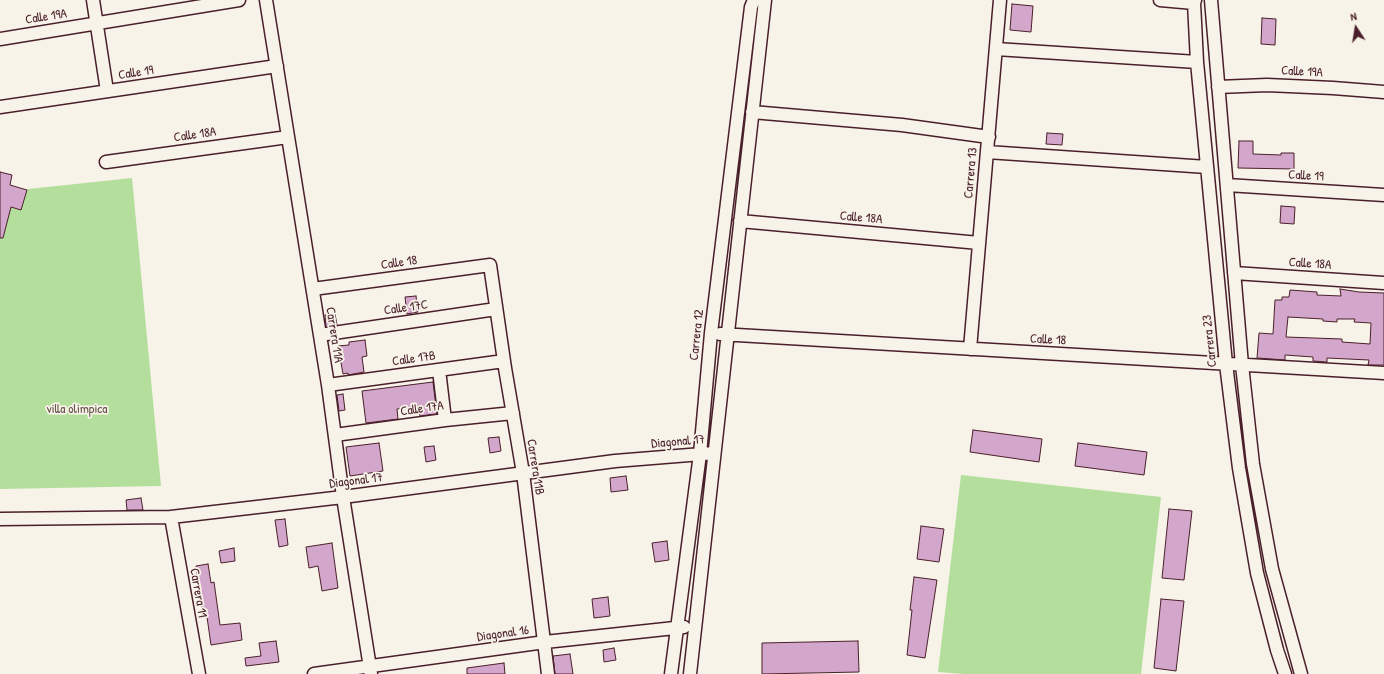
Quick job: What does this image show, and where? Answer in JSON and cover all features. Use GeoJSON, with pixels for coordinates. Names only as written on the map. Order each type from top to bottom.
{"type":"FeatureCollection","features":[{"type":"Feature","properties":{"kind":"street"},"geometry":{"type":"LineString","coordinates":[[93,0],[107,91]]}},
{"type":"Feature","properties":{"kind":"street","name":"Calle 19A"},"geometry":{"type":"LineString","coordinates":[[0,39],[239,0]]}},
{"type":"Feature","properties":{"kind":"street","name":"Carrera 11A"},"geometry":{"type":"LineString","coordinates":[[266,0],[313,289],[343,498],[370,670]]}},
{"type":"Feature","properties":{"kind":"street","name":"Carrera 12"},"geometry":{"type":"LineString","coordinates":[[671,674],[700,454],[711,333],[749,22],[751,7],[754,0]]}},
{"type":"Feature","properties":{"kind":"street"},"geometry":{"type":"LineString","coordinates":[[690,674],[765,0]]}},
{"type":"Feature","properties":{"kind":"street","name":"Carrera 13"},"geometry":{"type":"LineString","coordinates":[[970,349],[1000,0]]}},
{"type":"Feature","properties":{"kind":"street"},"geometry":{"type":"LineString","coordinates":[[1160,0],[1195,2]]}},
{"type":"Feature","properties":{"kind":"street"},"geometry":{"type":"LineString","coordinates":[[1211,0],[1242,365],[1253,464],[1272,569],[1301,674]]}},
{"type":"Feature","properties":{"kind":"street","name":"Carrera 23"},"geometry":{"type":"LineString","coordinates":[[1195,2],[1197,62],[1226,364],[1239,468],[1257,573],[1277,650],[1285,674]]}},
{"type":"Feature","properties":{"kind":"street"},"geometry":{"type":"LineString","coordinates":[[996,49],[1197,62]]}},
{"type":"Feature","properties":{"kind":"street","name":"Calle 19"},"geometry":{"type":"LineString","coordinates":[[0,107],[277,66]]}},
{"type":"Feature","properties":{"kind":"street","name":"Calle 19A"},"geometry":{"type":"LineString","coordinates":[[1218,87],[1267,85],[1384,92]]}},
{"type":"Feature","properties":{"kind":"street"},"geometry":{"type":"LineString","coordinates":[[752,112],[902,126],[988,137]]}},
{"type":"Feature","properties":{"kind":"street","name":"Calle 18A"},"geometry":{"type":"LineString","coordinates":[[106,162],[288,137]]}},
{"type":"Feature","properties":{"kind":"street"},"geometry":{"type":"LineString","coordinates":[[987,152],[1207,167]]}},
{"type":"Feature","properties":{"kind":"street","name":"Calle 19"},"geometry":{"type":"LineString","coordinates":[[1227,185],[1384,195]]}},
{"type":"Feature","properties":{"kind":"street","name":"Calle 18A"},"geometry":{"type":"LineString","coordinates":[[740,221],[979,243]]}},
{"type":"Feature","properties":{"kind":"street","name":"Calle 18"},"geometry":{"type":"LineString","coordinates":[[313,289],[490,265]]}},
{"type":"Feature","properties":{"kind":"street","name":"Carrera 11B"},"geometry":{"type":"LineString","coordinates":[[490,265],[504,361],[523,473],[548,674]]}},
{"type":"Feature","properties":{"kind":"street","name":"Calle 18A"},"geometry":{"type":"LineString","coordinates":[[1234,273],[1384,283]]}},
{"type":"Feature","properties":{"kind":"street","name":"Calle 17C"},"geometry":{"type":"LineString","coordinates":[[320,335],[496,309]]}},
{"type":"Feature","properties":{"kind":"street","name":"Calle 18"},"geometry":{"type":"LineString","coordinates":[[711,333],[1384,373]]}},
{"type":"Feature","properties":{"kind":"street","name":"Calle 17B"},"geometry":{"type":"LineString","coordinates":[[328,386],[504,361]]}},
{"type":"Feature","properties":{"kind":"street"},"geometry":{"type":"LineString","coordinates":[[439,370],[445,420]]}},
{"type":"Feature","properties":{"kind":"street","name":"Calle 17A"},"geometry":{"type":"LineString","coordinates":[[335,435],[445,420],[513,413]]}},
{"type":"Feature","properties":{"kind":"street","name":"Diagonal 17"},"geometry":{"type":"LineString","coordinates":[[0,518],[171,517],[343,498],[615,461],[714,453]]}},
{"type":"Feature","properties":{"kind":"street","name":"Carrera 11"},"geometry":{"type":"LineString","coordinates":[[171,517],[199,674]]}},
{"type":"Feature","properties":{"kind":"street","name":"Diagonal 16"},"geometry":{"type":"LineString","coordinates":[[314,674],[370,670],[545,642],[695,626]]}},
{"type":"Feature","properties":{"kind":"green space","name":"villa olimpica"},"geometry":{"type":"Polygon","coordinates":[[[132,178],[161,486],[0,489],[0,192],[132,178]]]}},
{"type":"Feature","properties":{"kind":"green space"},"geometry":{"type":"Polygon","coordinates":[[[961,475],[1161,497],[1141,674],[964,674],[938,672],[961,475]]]}},
{"type":"Feature","properties":{"kind":"building"},"geometry":{"type":"Polygon","coordinates":[[[1012,4],[1033,6],[1031,32],[1010,30],[1012,4]]]}},
{"type":"Feature","properties":{"kind":"building"},"geometry":{"type":"Polygon","coordinates":[[[1262,18],[1276,19],[1275,45],[1261,44],[1262,18]]]}},
{"type":"Feature","properties":{"kind":"building"},"geometry":{"type":"Polygon","coordinates":[[[1047,133],[1063,134],[1062,145],[1046,144],[1047,133]]]}},
{"type":"Feature","properties":{"kind":"building"},"geometry":{"type":"Polygon","coordinates":[[[1239,141],[1253,141],[1253,154],[1281,155],[1281,153],[1294,153],[1294,169],[1238,168],[1239,141]]]}},
{"type":"Feature","properties":{"kind":"building"},"geometry":{"type":"Polygon","coordinates":[[[0,172],[12,175],[10,185],[27,190],[21,210],[11,207],[3,238],[0,238],[0,172]]]}},
{"type":"Feature","properties":{"kind":"building"},"geometry":{"type":"Polygon","coordinates":[[[1281,206],[1295,207],[1294,224],[1280,223],[1281,206]]]}},
{"type":"Feature","properties":{"kind":"building"},"geometry":{"type":"Polygon","coordinates":[[[1340,289],[1359,292],[1384,293],[1384,365],[1368,365],[1369,360],[1327,358],[1327,362],[1313,361],[1313,357],[1285,355],[1285,360],[1257,358],[1259,333],[1273,334],[1275,300],[1282,300],[1282,297],[1289,297],[1290,290],[1317,292],[1317,295],[1341,296],[1340,289]],[[1288,317],[1286,337],[1342,339],[1342,342],[1370,344],[1371,323],[1354,322],[1355,319],[1337,319],[1337,322],[1323,321],[1323,319],[1288,317]]]}},
{"type":"Feature","properties":{"kind":"building"},"geometry":{"type":"Polygon","coordinates":[[[416,296],[418,312],[407,314],[405,297],[416,296]]]}},
{"type":"Feature","properties":{"kind":"building"},"geometry":{"type":"Polygon","coordinates":[[[335,314],[337,325],[326,327],[325,315],[335,314]]]}},
{"type":"Feature","properties":{"kind":"building"},"geometry":{"type":"Polygon","coordinates":[[[365,340],[367,356],[362,357],[364,372],[348,375],[348,373],[343,374],[338,346],[349,345],[349,342],[365,340]]]}},
{"type":"Feature","properties":{"kind":"building"},"geometry":{"type":"Polygon","coordinates":[[[433,382],[437,414],[420,416],[418,406],[397,409],[398,419],[366,423],[362,391],[433,382]]]}},
{"type":"Feature","properties":{"kind":"building"},"geometry":{"type":"Polygon","coordinates":[[[343,394],[345,410],[339,411],[337,395],[343,394]]]}},
{"type":"Feature","properties":{"kind":"building"},"geometry":{"type":"Polygon","coordinates":[[[973,430],[1042,439],[1039,462],[970,452],[973,430]]]}},
{"type":"Feature","properties":{"kind":"building"},"geometry":{"type":"Polygon","coordinates":[[[499,437],[501,451],[490,453],[488,438],[499,437]]]}},
{"type":"Feature","properties":{"kind":"building"},"geometry":{"type":"Polygon","coordinates":[[[379,443],[383,471],[350,476],[346,447],[379,443]]]}},
{"type":"Feature","properties":{"kind":"building"},"geometry":{"type":"Polygon","coordinates":[[[1078,443],[1147,452],[1144,475],[1075,466],[1078,443]]]}},
{"type":"Feature","properties":{"kind":"building"},"geometry":{"type":"Polygon","coordinates":[[[434,446],[436,460],[426,462],[424,447],[434,446]]]}},
{"type":"Feature","properties":{"kind":"building"},"geometry":{"type":"Polygon","coordinates":[[[626,476],[628,490],[611,492],[610,478],[626,476]]]}},
{"type":"Feature","properties":{"kind":"building"},"geometry":{"type":"Polygon","coordinates":[[[141,498],[143,510],[127,510],[126,500],[141,498]]]}},
{"type":"Feature","properties":{"kind":"building"},"geometry":{"type":"Polygon","coordinates":[[[1169,509],[1192,511],[1184,580],[1162,578],[1169,509]]]}},
{"type":"Feature","properties":{"kind":"building"},"geometry":{"type":"Polygon","coordinates":[[[285,519],[288,545],[279,547],[275,520],[285,519]]]}},
{"type":"Feature","properties":{"kind":"building"},"geometry":{"type":"Polygon","coordinates":[[[921,526],[944,529],[939,562],[917,559],[921,526]]]}},
{"type":"Feature","properties":{"kind":"building"},"geometry":{"type":"Polygon","coordinates":[[[667,541],[669,560],[655,562],[652,543],[667,541]]]}},
{"type":"Feature","properties":{"kind":"building"},"geometry":{"type":"Polygon","coordinates":[[[332,543],[338,588],[322,591],[318,566],[309,568],[306,547],[332,543]]]}},
{"type":"Feature","properties":{"kind":"building"},"geometry":{"type":"Polygon","coordinates":[[[234,548],[235,561],[221,563],[219,551],[234,548]]]}},
{"type":"Feature","properties":{"kind":"building"},"geometry":{"type":"Polygon","coordinates":[[[208,564],[211,583],[214,582],[220,625],[240,623],[242,640],[211,645],[206,610],[202,610],[196,566],[208,564]]]}},
{"type":"Feature","properties":{"kind":"building"},"geometry":{"type":"Polygon","coordinates":[[[914,577],[937,580],[925,658],[907,655],[914,577]]]}},
{"type":"Feature","properties":{"kind":"building"},"geometry":{"type":"Polygon","coordinates":[[[608,597],[610,616],[594,618],[592,599],[608,597]]]}},
{"type":"Feature","properties":{"kind":"building"},"geometry":{"type":"Polygon","coordinates":[[[1161,599],[1184,601],[1176,671],[1154,668],[1161,599]]]}},
{"type":"Feature","properties":{"kind":"building"},"geometry":{"type":"Polygon","coordinates":[[[276,641],[279,662],[246,666],[245,658],[261,656],[259,643],[276,641]]]}},
{"type":"Feature","properties":{"kind":"building"},"geometry":{"type":"Polygon","coordinates":[[[858,641],[859,672],[762,674],[762,643],[858,641]]]}},
{"type":"Feature","properties":{"kind":"building"},"geometry":{"type":"Polygon","coordinates":[[[614,648],[616,660],[604,662],[603,650],[614,648]]]}},
{"type":"Feature","properties":{"kind":"building"},"geometry":{"type":"Polygon","coordinates":[[[570,654],[573,674],[555,674],[553,656],[570,654]]]}},
{"type":"Feature","properties":{"kind":"building"},"geometry":{"type":"Polygon","coordinates":[[[504,663],[505,674],[467,674],[467,668],[504,663]]]}}]}
